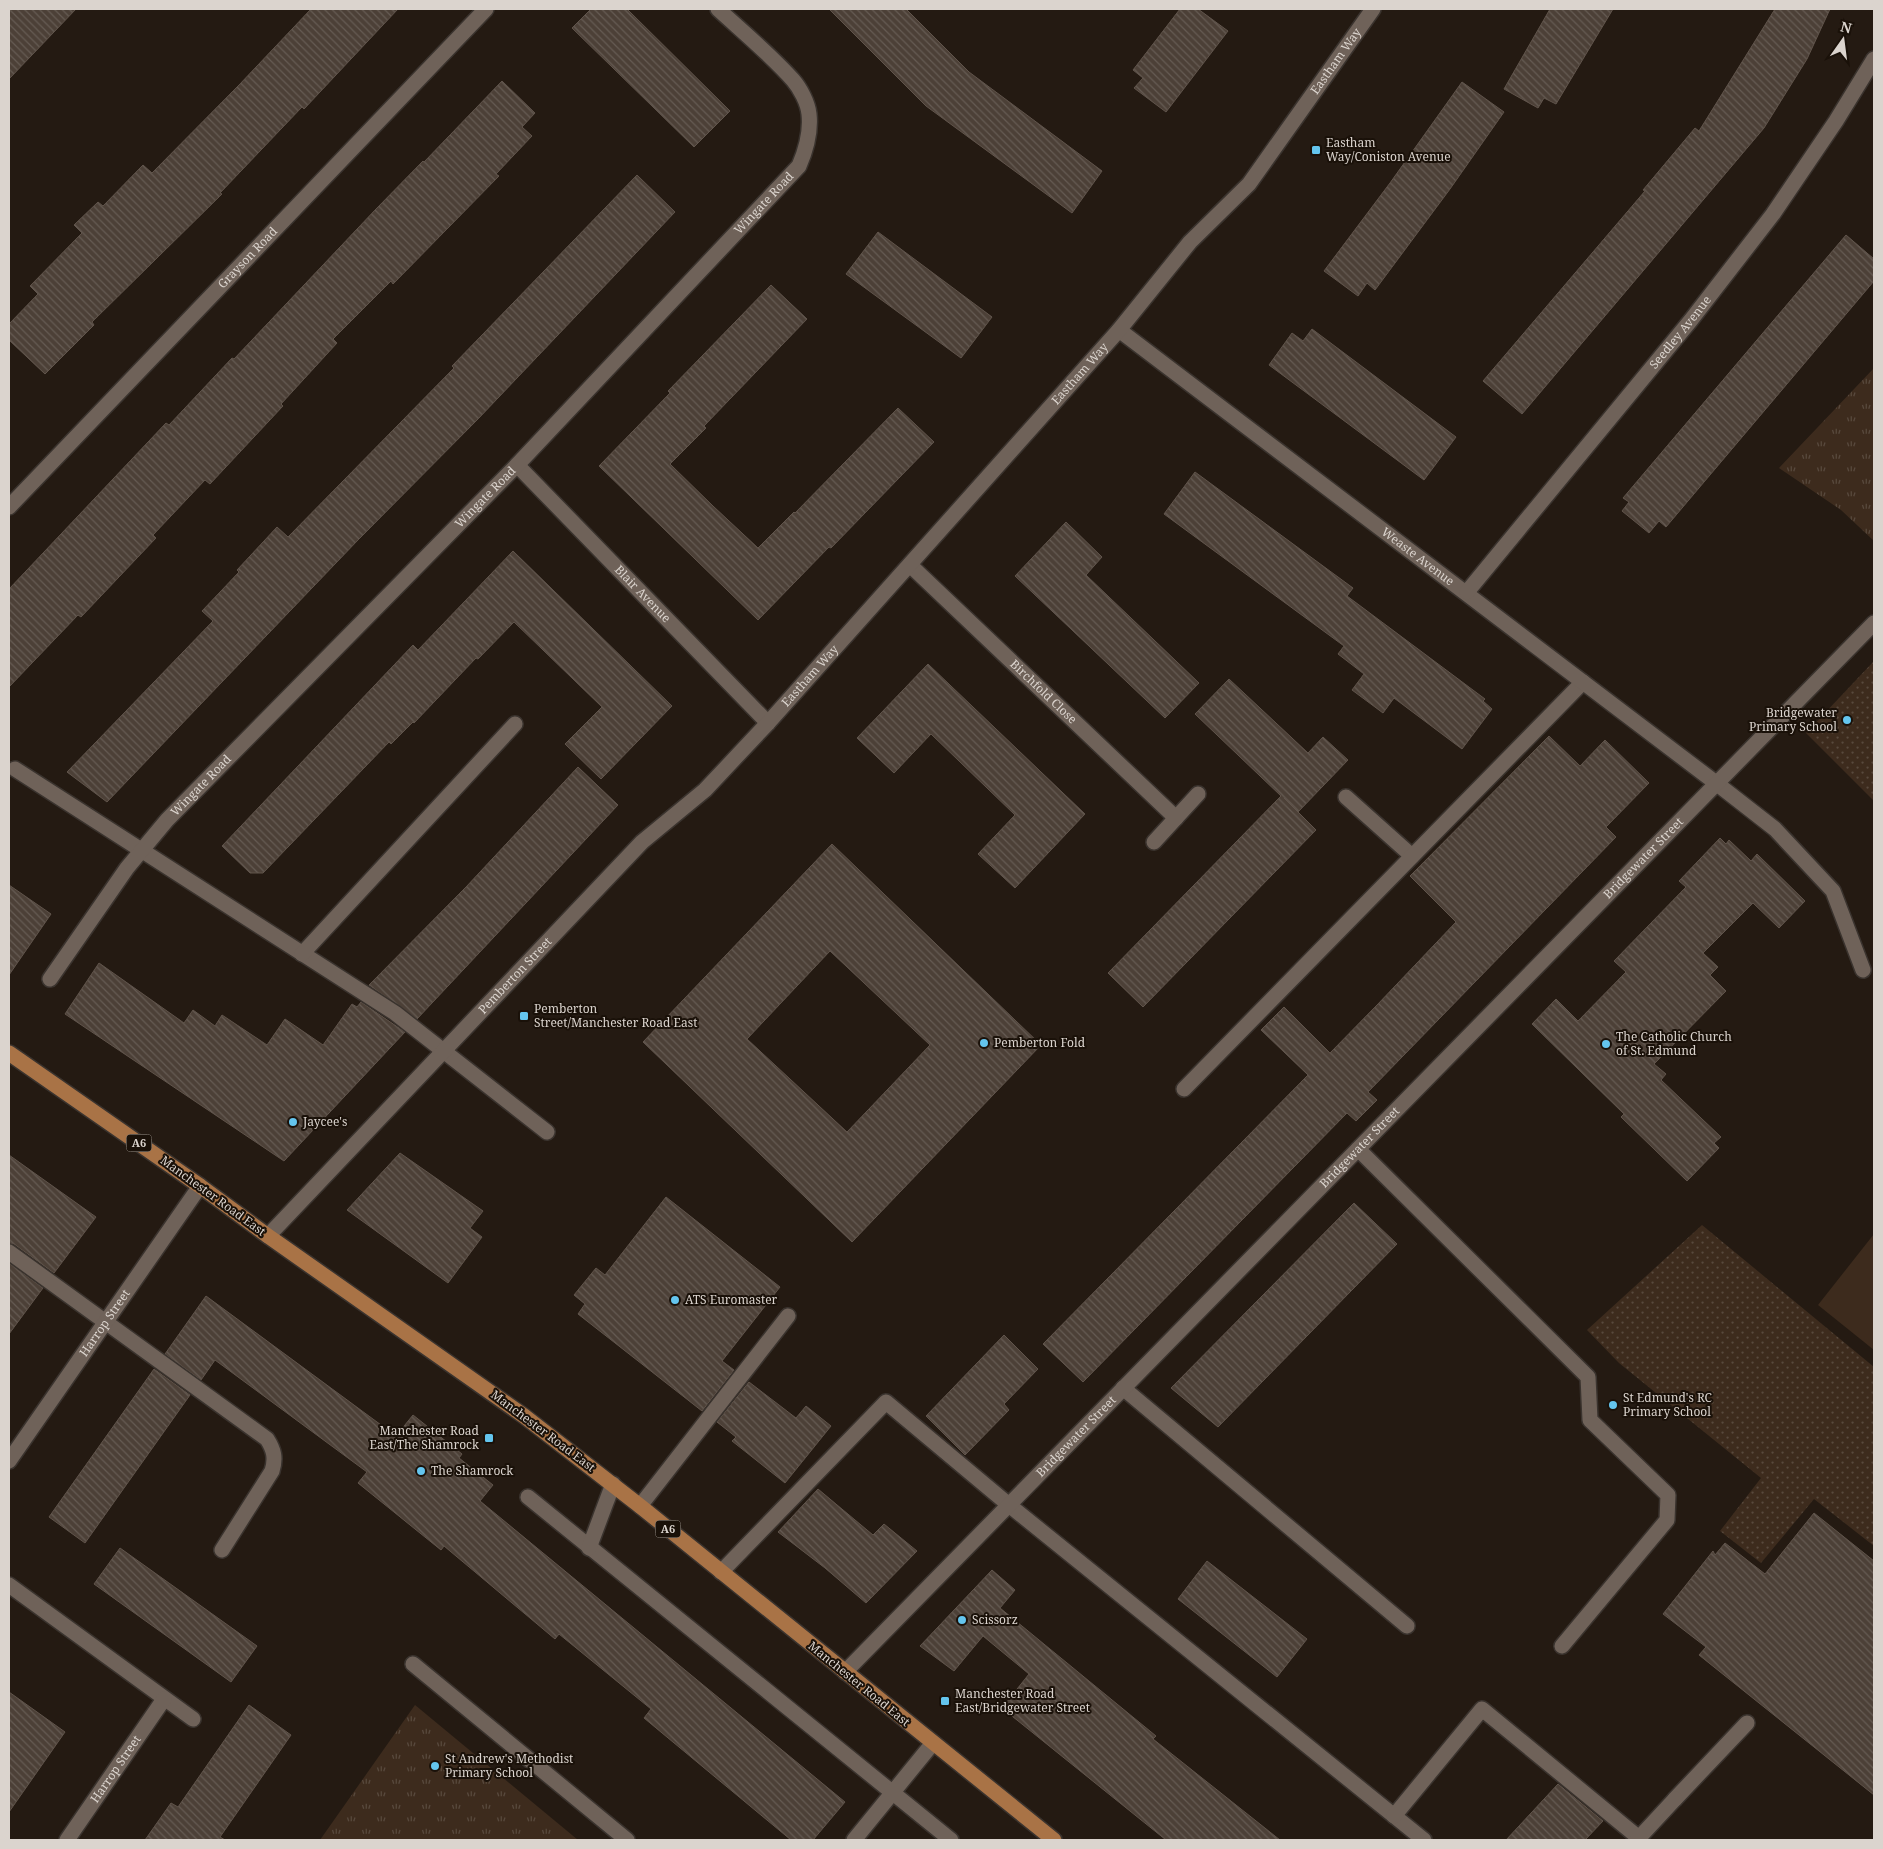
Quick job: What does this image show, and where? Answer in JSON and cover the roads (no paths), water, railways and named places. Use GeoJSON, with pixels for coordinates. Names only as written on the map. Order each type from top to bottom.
{"type":"FeatureCollection","features":[{"type":"Feature","properties":{"kind":"main road","name":"Manchester Road East"},"geometry":{"type":"LineString","coordinates":[[9,1053],[524,1416],[613,1484],[1054,1840]]}},
{"type":"Feature","properties":{"kind":"street","name":"Grayson Road"},"geometry":{"type":"LineString","coordinates":[[9,507],[486,9]]}},
{"type":"Feature","properties":{"kind":"street","name":"Wingate Road"},"geometry":{"type":"LineString","coordinates":[[50,979],[127,868],[174,813],[517,465],[799,166],[806,150],[808,132],[809,114],[804,98],[794,81],[718,9]]}},
{"type":"Feature","properties":{"kind":"street","name":"Eastham Way"},"geometry":{"type":"LineString","coordinates":[[768,723],[1119,330],[1190,242],[1249,184],[1373,9]]}},
{"type":"Feature","properties":{"kind":"street","name":"Seedley Avenue"},"geometry":{"type":"LineString","coordinates":[[1466,592],[1691,320],[1773,214],[1836,121],[1874,59]]}},
{"type":"Feature","properties":{"kind":"street","name":"Weaste Avenue"},"geometry":{"type":"LineString","coordinates":[[1119,330],[1466,592],[1775,829],[1833,891],[1863,970]]}},
{"type":"Feature","properties":{"kind":"street","name":"Blair Avenue"},"geometry":{"type":"LineString","coordinates":[[517,465],[768,723]]}},
{"type":"Feature","properties":{"kind":"street","name":"Birchfold Close"},"geometry":{"type":"LineString","coordinates":[[910,565],[1176,818]]}},
{"type":"Feature","properties":{"kind":"street","name":"Bridgewater Street"},"geometry":{"type":"LineString","coordinates":[[845,1672],[1874,623]]}},
{"type":"Feature","properties":{"kind":"street"},"geometry":{"type":"LineString","coordinates":[[1184,1089],[1583,682]]}},
{"type":"Feature","properties":{"kind":"street","name":"Pemberton Street"},"geometry":{"type":"LineString","coordinates":[[268,1236],[642,842],[706,790],[768,723]]}},
{"type":"Feature","properties":{"kind":"street"},"geometry":{"type":"LineString","coordinates":[[302,954],[515,724]]}},
{"type":"Feature","properties":{"kind":"street"},"geometry":{"type":"LineString","coordinates":[[15,768],[395,1013],[547,1132]]}},
{"type":"Feature","properties":{"kind":"street"},"geometry":{"type":"LineString","coordinates":[[1154,842],[1198,794]]}},
{"type":"Feature","properties":{"kind":"street"},"geometry":{"type":"LineString","coordinates":[[1346,797],[1412,856]]}},
{"type":"Feature","properties":{"kind":"street"},"geometry":{"type":"LineString","coordinates":[[1358,1149],[1588,1377],[1590,1420],[1668,1495],[1667,1520],[1562,1646]]}},
{"type":"Feature","properties":{"kind":"street","name":"Harrop Street"},"geometry":{"type":"LineString","coordinates":[[9,1461],[200,1186]]}},
{"type":"Feature","properties":{"kind":"street"},"geometry":{"type":"LineString","coordinates":[[9,1252],[267,1438],[273,1449],[275,1461],[272,1472],[222,1550]]}},
{"type":"Feature","properties":{"kind":"street"},"geometry":{"type":"LineString","coordinates":[[640,1506],[788,1316]]}},
{"type":"Feature","properties":{"kind":"street"},"geometry":{"type":"LineString","coordinates":[[1123,1388],[1407,1626]]}},
{"type":"Feature","properties":{"kind":"street"},"geometry":{"type":"LineString","coordinates":[[721,1572],[886,1402],[1009,1505],[1424,1840]]}},
{"type":"Feature","properties":{"kind":"street"},"geometry":{"type":"LineString","coordinates":[[589,1548],[613,1484]]}},
{"type":"Feature","properties":{"kind":"street"},"geometry":{"type":"LineString","coordinates":[[528,1497],[951,1840]]}},
{"type":"Feature","properties":{"kind":"street"},"geometry":{"type":"LineString","coordinates":[[9,1585],[193,1719]]}},
{"type":"Feature","properties":{"kind":"street"},"geometry":{"type":"LineString","coordinates":[[413,1664],[627,1840]]}},
{"type":"Feature","properties":{"kind":"street","name":"Harrop Street"},"geometry":{"type":"LineString","coordinates":[[68,1840],[164,1699]]}},
{"type":"Feature","properties":{"kind":"street"},"geometry":{"type":"LineString","coordinates":[[1394,1816],[1482,1709],[1638,1839],[1747,1723]]}},
{"type":"Feature","properties":{"kind":"street"},"geometry":{"type":"LineString","coordinates":[[854,1840],[933,1743]]}},
{"type":"Feature","properties":{"kind":"place","name":"Eastham Way/Coniston Avenue"},"geometry":{"type":"Point","coordinates":[1316,150]}},
{"type":"Feature","properties":{"kind":"place","name":"Bridgewater Primary School"},"geometry":{"type":"Point","coordinates":[1847,720]}},
{"type":"Feature","properties":{"kind":"place","name":"Pemberton Street/Manchester Road East"},"geometry":{"type":"Point","coordinates":[524,1016]}},
{"type":"Feature","properties":{"kind":"place","name":"Pemberton Fold"},"geometry":{"type":"Point","coordinates":[984,1043]}},
{"type":"Feature","properties":{"kind":"place","name":"The Catholic Church of St. Edmund"},"geometry":{"type":"Point","coordinates":[1606,1044]}},
{"type":"Feature","properties":{"kind":"place","name":"Jaycee's"},"geometry":{"type":"Point","coordinates":[293,1122]}},
{"type":"Feature","properties":{"kind":"place","name":"ATS Euromaster"},"geometry":{"type":"Point","coordinates":[675,1300]}},
{"type":"Feature","properties":{"kind":"place","name":"St Edmund's RC Primary School"},"geometry":{"type":"Point","coordinates":[1613,1405]}},
{"type":"Feature","properties":{"kind":"place","name":"Manchester Road East/The Shamrock"},"geometry":{"type":"Point","coordinates":[489,1438]}},
{"type":"Feature","properties":{"kind":"place","name":"The Shamrock"},"geometry":{"type":"Point","coordinates":[421,1471]}},
{"type":"Feature","properties":{"kind":"place","name":"Scissorz"},"geometry":{"type":"Point","coordinates":[962,1620]}},
{"type":"Feature","properties":{"kind":"place","name":"Manchester Road East/Bridgewater Street"},"geometry":{"type":"Point","coordinates":[945,1701]}},
{"type":"Feature","properties":{"kind":"place","name":"St Andrew's Methodist Primary School"},"geometry":{"type":"Point","coordinates":[435,1766]}}]}
